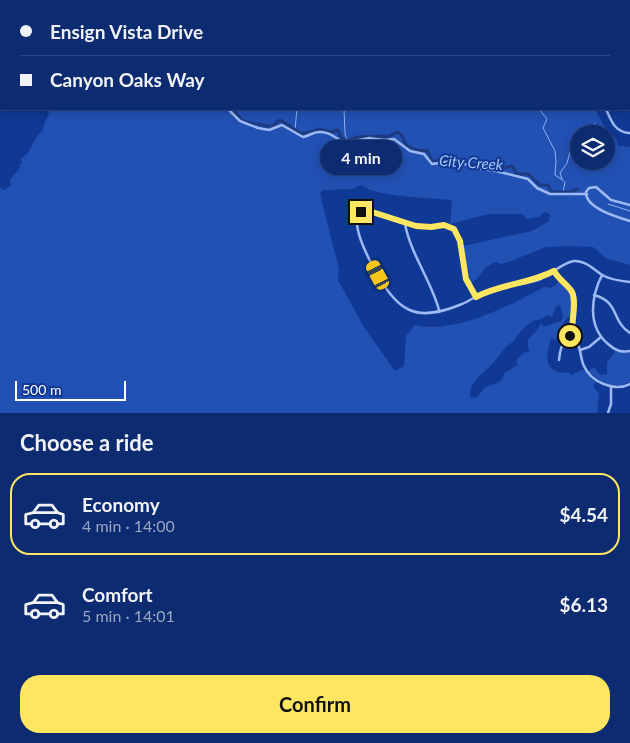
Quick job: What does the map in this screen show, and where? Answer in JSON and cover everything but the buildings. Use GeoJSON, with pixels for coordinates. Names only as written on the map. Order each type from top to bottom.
{"type":"FeatureCollection","features":[{"type":"Feature","properties":{"kind":"street"},"geometry":{"type":"LineString","coordinates":[[229,110],[240,121],[264,129],[269,130],[282,125],[303,137],[315,132],[323,132],[336,136],[343,142],[348,143],[369,138],[394,139],[410,151],[425,154],[429,162],[433,164],[452,161],[459,162],[477,168],[528,179],[537,188],[550,194],[586,194]]}},
{"type":"Feature","properties":{"kind":"street"},"geometry":{"type":"LineString","coordinates":[[607,110],[617,129],[624,133],[630,133]]}},
{"type":"Feature","properties":{"kind":"street"},"geometry":{"type":"LineString","coordinates":[[630,205],[609,200],[595,186],[588,188],[586,194],[588,200],[600,210],[630,221]]}},
{"type":"Feature","properties":{"kind":"street"},"geometry":{"type":"LineString","coordinates":[[476,297],[466,279],[460,241],[454,229],[447,225],[424,227],[405,224],[369,211],[363,211],[359,214],[357,223],[363,244],[378,275],[394,300],[404,308],[414,312],[439,310],[460,305],[489,291],[537,280],[570,262],[577,261],[586,264],[602,275],[630,282]]}},
{"type":"Feature","properties":{"kind":"street"},"geometry":{"type":"LineString","coordinates":[[405,224],[414,255],[433,290],[439,310]]}},
{"type":"Feature","properties":{"kind":"street"},"geometry":{"type":"LineString","coordinates":[[554,271],[560,281],[570,288],[573,295],[574,319],[572,336],[580,350],[582,363],[589,374],[611,386],[620,388],[630,384]]}},
{"type":"Feature","properties":{"kind":"street"},"geometry":{"type":"LineString","coordinates":[[602,275],[594,295],[592,308],[594,319],[601,337],[618,350],[630,351]]}},
{"type":"Feature","properties":{"kind":"street"},"geometry":{"type":"LineString","coordinates":[[594,295],[609,301],[620,324],[630,334]]}},
{"type":"Feature","properties":{"kind":"street"},"geometry":{"type":"LineString","coordinates":[[559,360],[560,350],[564,341],[572,336]]}},
{"type":"Feature","properties":{"kind":"street"},"geometry":{"type":"LineString","coordinates":[[580,350],[590,347],[601,337]]}},
{"type":"Feature","properties":{"kind":"street"},"geometry":{"type":"LineString","coordinates":[[609,413],[611,386]]}},
{"type":"Feature","properties":{"kind":"shaded area"},"geometry":{"type":"Polygon","coordinates":[[[49,110],[596,110],[604,125],[570,125],[570,170],[615,170],[615,138],[618,146],[630,147],[630,265],[606,258],[593,247],[546,247],[508,262],[501,264],[495,262],[485,268],[477,279],[471,282],[463,246],[532,231],[549,221],[550,214],[544,212],[539,217],[527,219],[522,214],[488,214],[450,224],[452,200],[391,194],[368,189],[361,185],[353,189],[322,190],[320,194],[339,269],[338,280],[364,327],[395,371],[404,366],[406,336],[415,325],[430,327],[447,326],[464,322],[499,310],[544,287],[551,288],[559,282],[571,295],[573,318],[568,317],[559,331],[556,340],[551,338],[548,354],[549,366],[562,373],[569,372],[571,375],[584,369],[596,382],[593,386],[599,394],[597,413],[0,413],[0,188],[5,190],[11,185],[12,178],[19,169],[19,165],[22,164],[21,158],[28,153],[43,130],[49,110]],[[560,305],[556,307],[552,317],[548,315],[528,324],[474,382],[470,392],[471,398],[478,397],[485,388],[498,383],[504,373],[518,365],[516,362],[520,357],[524,353],[529,352],[529,339],[542,323],[543,327],[561,321],[563,316],[560,305]]]}},
{"type":"Feature","properties":{"kind":"shaded area"},"geometry":{"type":"Polygon","coordinates":[[[615,351],[630,353],[630,382],[619,385],[608,384],[588,371],[594,367],[600,375],[607,374],[607,362],[615,351]]]}},
{"type":"Feature","properties":{"kind":"waterway","name":"City Creek"},"geometry":{"type":"LineString","coordinates":[[233,110],[243,121],[272,126],[280,120],[302,134],[319,129],[332,132],[338,130],[342,139],[348,141],[361,137],[387,137],[398,132],[406,145],[417,150],[428,151],[432,161],[455,160],[480,166],[497,165],[504,168],[512,166],[517,174],[528,174],[540,185],[548,185],[552,192],[570,192],[578,189]]}},
{"type":"Feature","properties":{"kind":"waterway"},"geometry":{"type":"LineString","coordinates":[[295,129],[297,110]]}},
{"type":"Feature","properties":{"kind":"waterway"},"geometry":{"type":"LineString","coordinates":[[344,110],[347,141]]}},
{"type":"Feature","properties":{"kind":"waterway"},"geometry":{"type":"LineString","coordinates":[[540,110],[547,119],[543,128],[555,151],[555,175],[564,181]]}},
{"type":"Feature","properties":{"kind":"waterway"},"geometry":{"type":"LineString","coordinates":[[562,179],[560,173],[567,163],[570,152]]}},
{"type":"Feature","properties":{"kind":"waterway"},"geometry":{"type":"LineString","coordinates":[[563,192],[565,182]]}},
{"type":"Feature","properties":{"kind":"waterway","name":"City Creek"},"geometry":{"type":"LineString","coordinates":[[608,204],[630,211]]}},
{"type":"Feature","properties":{"kind":"route"},"geometry":{"type":"LineString","coordinates":[[361,212],[369,211],[416,226],[431,227],[444,225],[452,227],[459,237],[466,279],[476,297],[489,291],[542,277],[554,271],[560,281],[570,288],[574,299],[574,319],[572,336],[570,336]]}}]}
